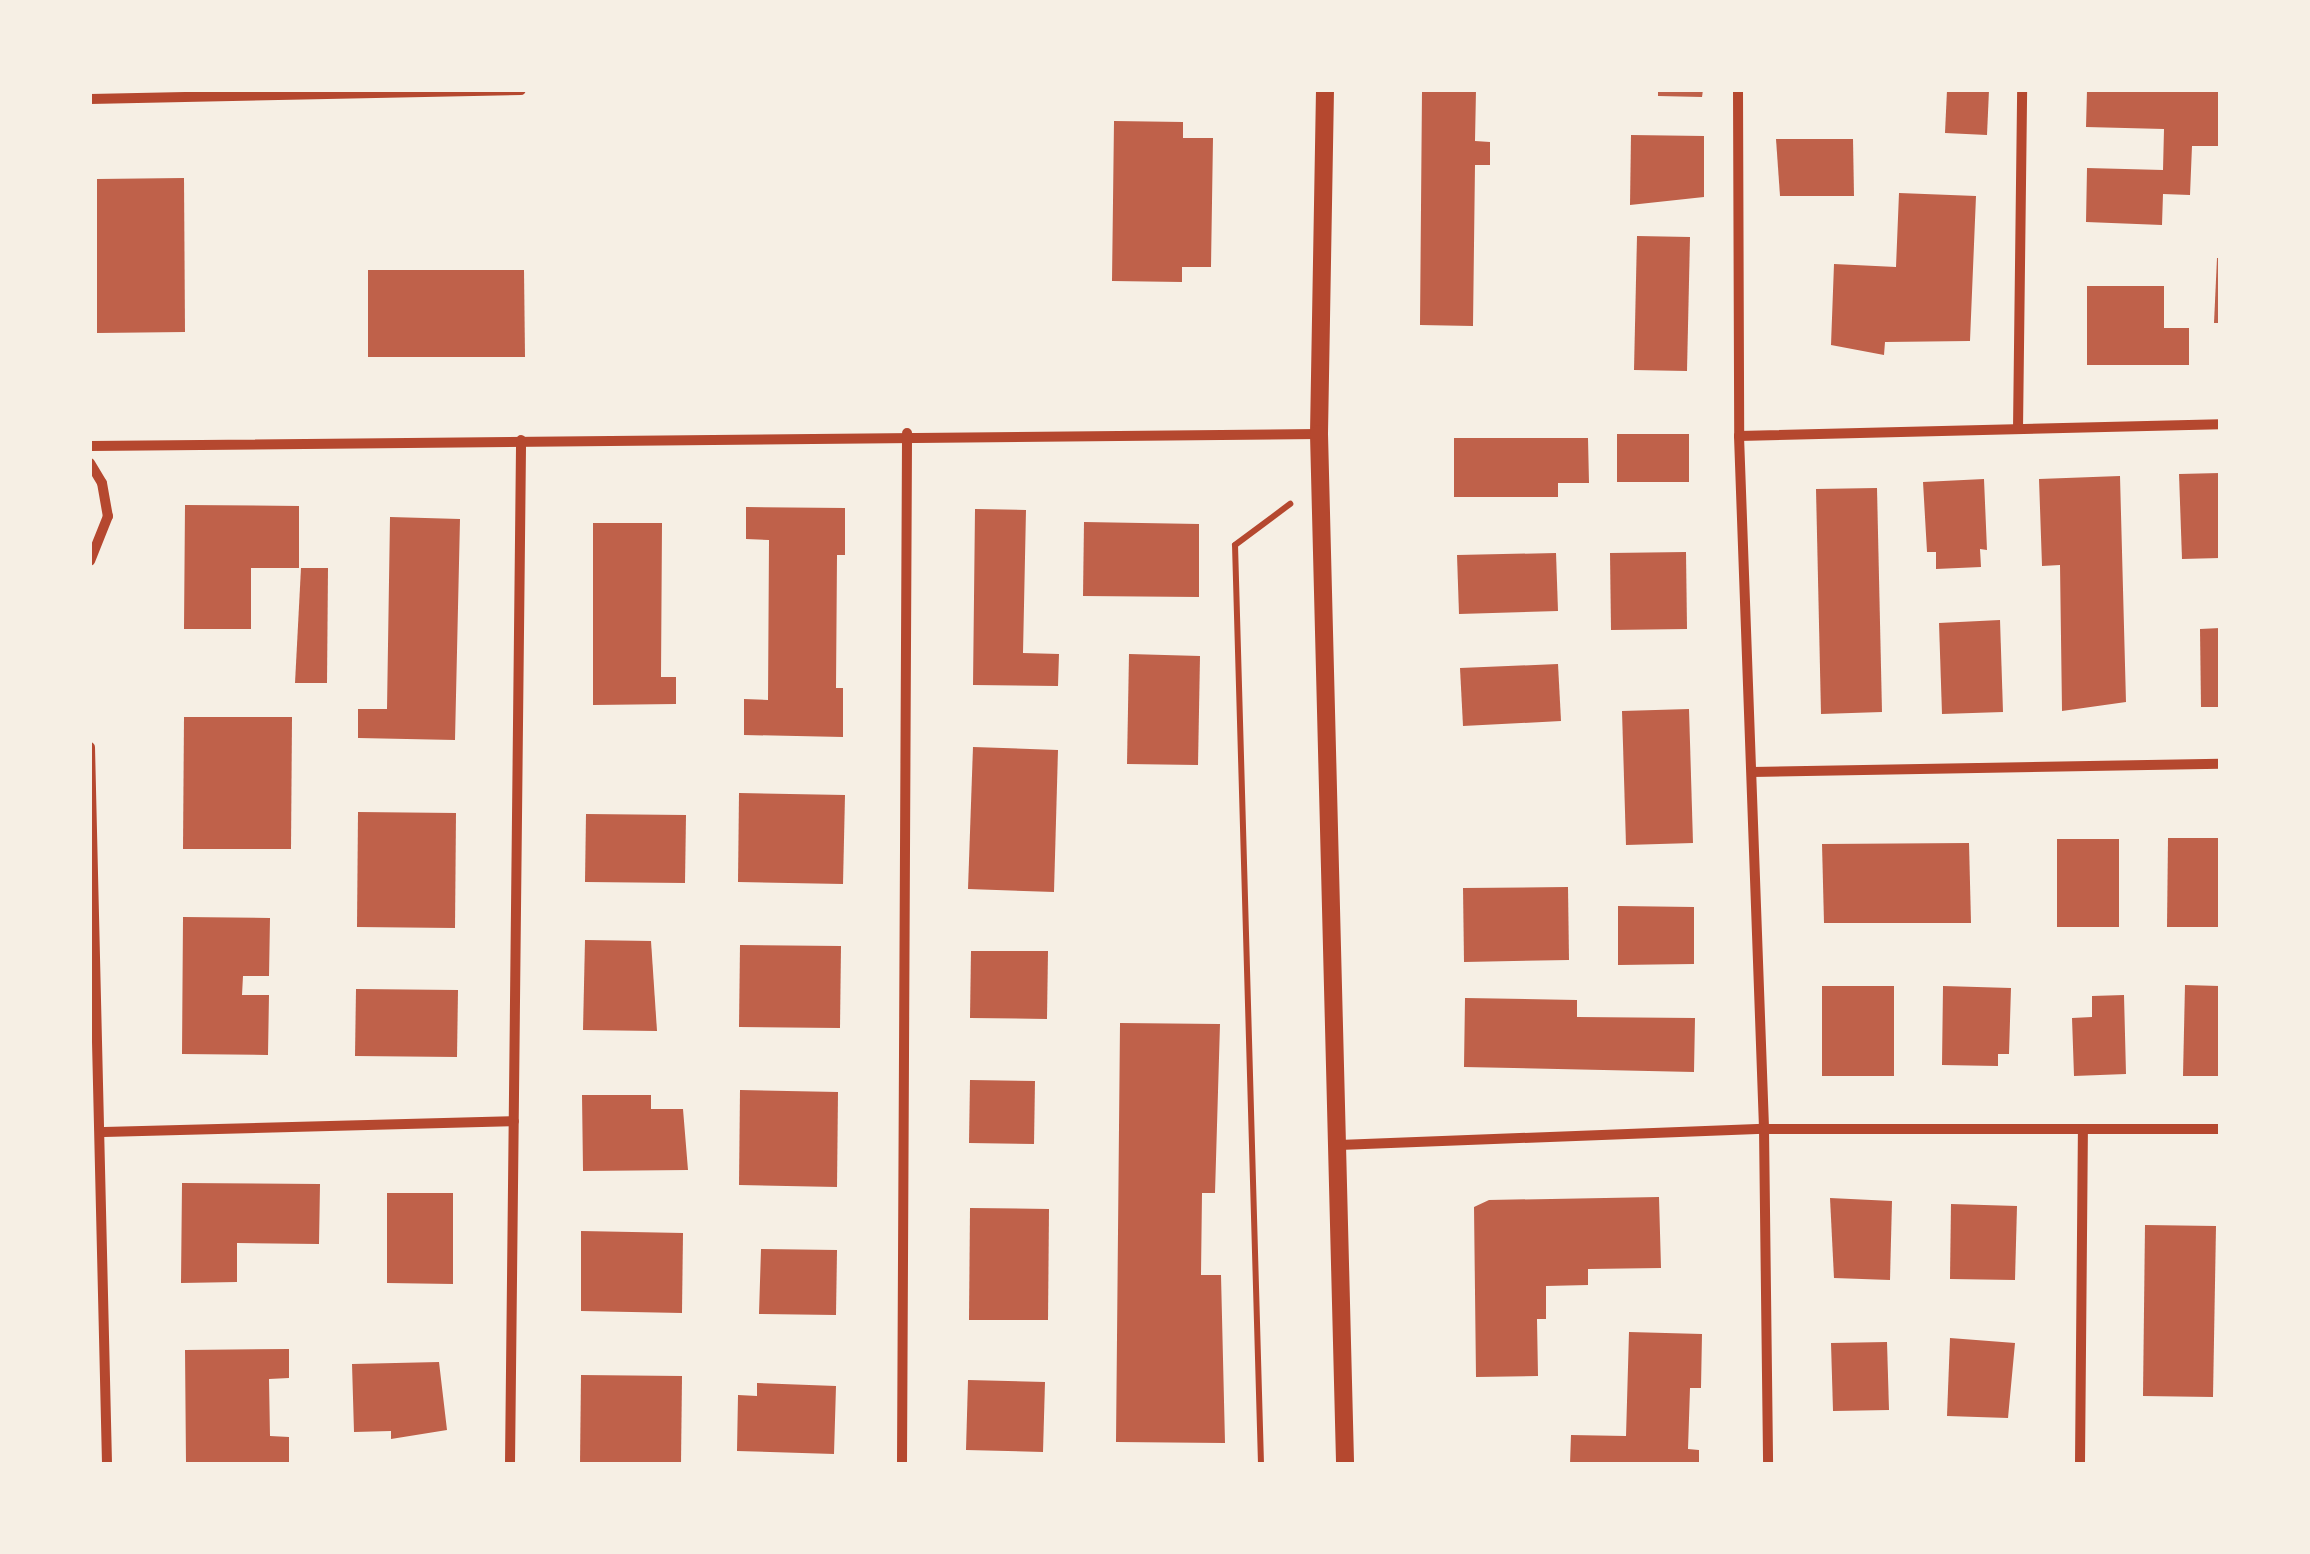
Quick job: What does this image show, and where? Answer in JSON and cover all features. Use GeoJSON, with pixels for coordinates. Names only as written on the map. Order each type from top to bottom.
{"type":"FeatureCollection","features":[{"type":"Feature","properties":{"kind":"street"},"geometry":{"type":"LineString","coordinates":[[90,99],[521,90]]}},
{"type":"Feature","properties":{"kind":"street"},"geometry":{"type":"LineString","coordinates":[[1324,90],[1319,434],[1340,1144],[1345,1464]]}},
{"type":"Feature","properties":{"kind":"street"},"geometry":{"type":"LineString","coordinates":[[1738,90],[1739,436],[1764,1129],[1768,1464]]}},
{"type":"Feature","properties":{"kind":"street"},"geometry":{"type":"LineString","coordinates":[[2018,429],[2022,90]]}},
{"type":"Feature","properties":{"kind":"street"},"geometry":{"type":"LineString","coordinates":[[1739,436],[2220,424]]}},
{"type":"Feature","properties":{"kind":"street"},"geometry":{"type":"LineString","coordinates":[[90,446],[907,433],[1319,434]]}},
{"type":"Feature","properties":{"kind":"street"},"geometry":{"type":"LineString","coordinates":[[902,1464],[907,433]]}},
{"type":"Feature","properties":{"kind":"street"},"geometry":{"type":"LineString","coordinates":[[510,1464],[521,440]]}},
{"type":"Feature","properties":{"kind":"street"},"geometry":{"type":"LineString","coordinates":[[90,463],[102,483],[108,516],[90,561]]}},
{"type":"Feature","properties":{"kind":"street"},"geometry":{"type":"LineString","coordinates":[[90,747],[104,1132],[107,1464]]}},
{"type":"Feature","properties":{"kind":"street"},"geometry":{"type":"LineString","coordinates":[[1752,772],[2220,764]]}},
{"type":"Feature","properties":{"kind":"street"},"geometry":{"type":"LineString","coordinates":[[104,1132],[514,1121]]}},
{"type":"Feature","properties":{"kind":"street"},"geometry":{"type":"LineString","coordinates":[[1340,1144],[1764,1129],[2220,1129]]}},
{"type":"Feature","properties":{"kind":"street"},"geometry":{"type":"LineString","coordinates":[[2080,1464],[2083,1129]]}},
{"type":"Feature","properties":{"kind":"path"},"geometry":{"type":"LineString","coordinates":[[1261,1464],[1235,544],[1294,502],[1294,434]]}},
{"type":"Feature","properties":{"kind":"building"},"geometry":{"type":"Polygon","coordinates":[[[1422,90],[1476,90],[1475,141],[1490,142],[1490,165],[1475,165],[1473,326],[1420,325],[1422,90]]]}},
{"type":"Feature","properties":{"kind":"building"},"geometry":{"type":"Polygon","coordinates":[[[1658,90],[1703,90],[1702,97],[1658,96],[1658,90]]]}},
{"type":"Feature","properties":{"kind":"building"},"geometry":{"type":"Polygon","coordinates":[[[1947,90],[1989,90],[1987,135],[1945,133],[1947,90]]]}},
{"type":"Feature","properties":{"kind":"building"},"geometry":{"type":"Polygon","coordinates":[[[2087,90],[2220,90],[2220,146],[2192,146],[2190,195],[2163,194],[2162,225],[2086,222],[2087,168],[2163,170],[2164,129],[2086,127],[2087,90]]]}},
{"type":"Feature","properties":{"kind":"building"},"geometry":{"type":"Polygon","coordinates":[[[1114,121],[1183,122],[1183,138],[1213,138],[1211,267],[1182,267],[1182,282],[1112,281],[1114,121]]]}},
{"type":"Feature","properties":{"kind":"building"},"geometry":{"type":"Polygon","coordinates":[[[1631,135],[1704,136],[1704,197],[1630,205],[1631,135]]]}},
{"type":"Feature","properties":{"kind":"building"},"geometry":{"type":"Polygon","coordinates":[[[1776,139],[1853,139],[1854,196],[1780,196],[1776,139]]]}},
{"type":"Feature","properties":{"kind":"building"},"geometry":{"type":"Polygon","coordinates":[[[184,178],[185,332],[97,333],[97,179],[184,178]]]}},
{"type":"Feature","properties":{"kind":"building"},"geometry":{"type":"Polygon","coordinates":[[[1899,193],[1976,196],[1970,341],[1885,342],[1884,355],[1831,345],[1834,264],[1896,267],[1899,193]]]}},
{"type":"Feature","properties":{"kind":"building"},"geometry":{"type":"Polygon","coordinates":[[[1637,236],[1690,237],[1687,371],[1634,370],[1637,236]]]}},
{"type":"Feature","properties":{"kind":"building"},"geometry":{"type":"Polygon","coordinates":[[[2217,258],[2220,323],[2214,323],[2217,258]]]}},
{"type":"Feature","properties":{"kind":"building"},"geometry":{"type":"Polygon","coordinates":[[[368,270],[524,270],[525,357],[368,357],[368,270]]]}},
{"type":"Feature","properties":{"kind":"building"},"geometry":{"type":"Polygon","coordinates":[[[2087,286],[2164,286],[2164,328],[2189,328],[2189,365],[2087,365],[2087,286]]]}},
{"type":"Feature","properties":{"kind":"building"},"geometry":{"type":"Polygon","coordinates":[[[1617,434],[1689,434],[1689,482],[1617,482],[1617,434]]]}},
{"type":"Feature","properties":{"kind":"building"},"geometry":{"type":"Polygon","coordinates":[[[1454,438],[1588,438],[1589,483],[1558,483],[1558,497],[1454,497],[1454,438]]]}},
{"type":"Feature","properties":{"kind":"building"},"geometry":{"type":"Polygon","coordinates":[[[2220,473],[2220,558],[2182,559],[2179,474],[2220,473]]]}},
{"type":"Feature","properties":{"kind":"building"},"geometry":{"type":"Polygon","coordinates":[[[2120,476],[2126,702],[2062,711],[2060,565],[2042,566],[2039,479],[2120,476]]]}},
{"type":"Feature","properties":{"kind":"building"},"geometry":{"type":"Polygon","coordinates":[[[1984,479],[1987,550],[1980,549],[1981,567],[1936,569],[1936,552],[1927,552],[1923,482],[1984,479]]]}},
{"type":"Feature","properties":{"kind":"building"},"geometry":{"type":"Polygon","coordinates":[[[1877,488],[1882,712],[1821,714],[1816,489],[1877,488]]]}},
{"type":"Feature","properties":{"kind":"building"},"geometry":{"type":"Polygon","coordinates":[[[185,505],[299,506],[299,568],[251,568],[251,629],[184,629],[185,505]]]}},
{"type":"Feature","properties":{"kind":"building"},"geometry":{"type":"Polygon","coordinates":[[[746,507],[845,508],[845,555],[837,555],[836,688],[843,688],[843,737],[744,735],[744,699],[768,700],[769,540],[746,539],[746,507]]]}},
{"type":"Feature","properties":{"kind":"building"},"geometry":{"type":"Polygon","coordinates":[[[975,509],[1026,510],[1023,653],[1059,654],[1058,686],[973,685],[975,509]]]}},
{"type":"Feature","properties":{"kind":"building"},"geometry":{"type":"Polygon","coordinates":[[[390,517],[460,519],[455,740],[358,738],[358,709],[387,709],[390,517]]]}},
{"type":"Feature","properties":{"kind":"building"},"geometry":{"type":"Polygon","coordinates":[[[1084,522],[1199,524],[1199,597],[1083,596],[1084,522]]]}},
{"type":"Feature","properties":{"kind":"building"},"geometry":{"type":"Polygon","coordinates":[[[593,523],[662,523],[661,677],[676,677],[676,704],[593,705],[593,523]]]}},
{"type":"Feature","properties":{"kind":"building"},"geometry":{"type":"Polygon","coordinates":[[[1686,552],[1687,629],[1611,630],[1610,553],[1686,552]]]}},
{"type":"Feature","properties":{"kind":"building"},"geometry":{"type":"Polygon","coordinates":[[[1556,553],[1558,611],[1459,614],[1457,555],[1556,553]]]}},
{"type":"Feature","properties":{"kind":"building"},"geometry":{"type":"Polygon","coordinates":[[[301,568],[328,568],[327,683],[295,683],[301,568]]]}},
{"type":"Feature","properties":{"kind":"building"},"geometry":{"type":"Polygon","coordinates":[[[2000,620],[2003,712],[1942,714],[1939,623],[2000,620]]]}},
{"type":"Feature","properties":{"kind":"building"},"geometry":{"type":"Polygon","coordinates":[[[2220,628],[2220,707],[2201,707],[2200,629],[2220,628]]]}},
{"type":"Feature","properties":{"kind":"building"},"geometry":{"type":"Polygon","coordinates":[[[1129,654],[1200,656],[1198,765],[1127,764],[1129,654]]]}},
{"type":"Feature","properties":{"kind":"building"},"geometry":{"type":"Polygon","coordinates":[[[1558,664],[1561,721],[1463,726],[1460,668],[1558,664]]]}},
{"type":"Feature","properties":{"kind":"building"},"geometry":{"type":"Polygon","coordinates":[[[1689,709],[1693,843],[1626,845],[1622,711],[1689,709]]]}},
{"type":"Feature","properties":{"kind":"building"},"geometry":{"type":"Polygon","coordinates":[[[184,717],[292,717],[291,849],[183,849],[184,717]]]}},
{"type":"Feature","properties":{"kind":"building"},"geometry":{"type":"Polygon","coordinates":[[[973,747],[1058,750],[1054,892],[968,889],[973,747]]]}},
{"type":"Feature","properties":{"kind":"building"},"geometry":{"type":"Polygon","coordinates":[[[739,793],[845,795],[843,884],[738,882],[739,793]]]}},
{"type":"Feature","properties":{"kind":"building"},"geometry":{"type":"Polygon","coordinates":[[[358,812],[456,813],[455,928],[357,927],[358,812]]]}},
{"type":"Feature","properties":{"kind":"building"},"geometry":{"type":"Polygon","coordinates":[[[586,814],[686,815],[685,883],[585,882],[586,814]]]}},
{"type":"Feature","properties":{"kind":"building"},"geometry":{"type":"Polygon","coordinates":[[[2168,838],[2220,838],[2220,927],[2167,927],[2168,838]]]}},
{"type":"Feature","properties":{"kind":"building"},"geometry":{"type":"Polygon","coordinates":[[[2057,839],[2119,839],[2119,927],[2057,927],[2057,839]]]}},
{"type":"Feature","properties":{"kind":"building"},"geometry":{"type":"Polygon","coordinates":[[[1969,843],[1971,923],[1824,923],[1822,844],[1969,843]]]}},
{"type":"Feature","properties":{"kind":"building"},"geometry":{"type":"Polygon","coordinates":[[[1568,887],[1569,960],[1464,962],[1463,888],[1568,887]]]}},
{"type":"Feature","properties":{"kind":"building"},"geometry":{"type":"Polygon","coordinates":[[[1618,906],[1694,907],[1694,964],[1618,965],[1618,906]]]}},
{"type":"Feature","properties":{"kind":"building"},"geometry":{"type":"Polygon","coordinates":[[[183,917],[270,918],[269,976],[243,976],[242,995],[269,995],[268,1055],[182,1054],[183,917]]]}},
{"type":"Feature","properties":{"kind":"building"},"geometry":{"type":"Polygon","coordinates":[[[585,940],[651,941],[657,1031],[583,1030],[585,940]]]}},
{"type":"Feature","properties":{"kind":"building"},"geometry":{"type":"Polygon","coordinates":[[[740,945],[841,946],[840,1028],[739,1027],[740,945]]]}},
{"type":"Feature","properties":{"kind":"building"},"geometry":{"type":"Polygon","coordinates":[[[971,951],[1048,951],[1047,1019],[970,1018],[971,951]]]}},
{"type":"Feature","properties":{"kind":"building"},"geometry":{"type":"Polygon","coordinates":[[[2185,985],[2219,986],[2218,1076],[2183,1076],[2185,985]]]}},
{"type":"Feature","properties":{"kind":"building"},"geometry":{"type":"Polygon","coordinates":[[[1822,986],[1894,986],[1894,1076],[1822,1076],[1822,986]]]}},
{"type":"Feature","properties":{"kind":"building"},"geometry":{"type":"Polygon","coordinates":[[[1943,986],[2011,988],[2009,1054],[1998,1054],[1998,1066],[1942,1065],[1943,986]]]}},
{"type":"Feature","properties":{"kind":"building"},"geometry":{"type":"Polygon","coordinates":[[[356,989],[458,990],[457,1057],[355,1056],[356,989]]]}},
{"type":"Feature","properties":{"kind":"building"},"geometry":{"type":"Polygon","coordinates":[[[2124,995],[2126,1074],[2074,1076],[2072,1018],[2092,1017],[2092,996],[2124,995]]]}},
{"type":"Feature","properties":{"kind":"building"},"geometry":{"type":"Polygon","coordinates":[[[1465,998],[1577,1000],[1577,1017],[1695,1018],[1694,1072],[1464,1067],[1465,998]]]}},
{"type":"Feature","properties":{"kind":"building"},"geometry":{"type":"Polygon","coordinates":[[[1120,1023],[1220,1024],[1215,1193],[1202,1193],[1201,1275],[1221,1275],[1225,1443],[1116,1442],[1120,1023]]]}},
{"type":"Feature","properties":{"kind":"building"},"geometry":{"type":"Polygon","coordinates":[[[970,1080],[1035,1081],[1034,1144],[969,1143],[970,1080]]]}},
{"type":"Feature","properties":{"kind":"building"},"geometry":{"type":"Polygon","coordinates":[[[740,1090],[838,1092],[837,1187],[739,1185],[740,1090]]]}},
{"type":"Feature","properties":{"kind":"building"},"geometry":{"type":"Polygon","coordinates":[[[582,1095],[651,1095],[651,1109],[683,1109],[688,1170],[583,1171],[582,1095]]]}},
{"type":"Feature","properties":{"kind":"building"},"geometry":{"type":"Polygon","coordinates":[[[182,1183],[320,1184],[319,1244],[237,1243],[237,1282],[181,1283],[182,1183]]]}},
{"type":"Feature","properties":{"kind":"building"},"geometry":{"type":"Polygon","coordinates":[[[387,1193],[453,1193],[453,1284],[387,1283],[387,1193]]]}},
{"type":"Feature","properties":{"kind":"building"},"geometry":{"type":"Polygon","coordinates":[[[1659,1197],[1661,1268],[1588,1269],[1588,1285],[1546,1286],[1546,1319],[1537,1319],[1538,1376],[1476,1377],[1474,1207],[1489,1200],[1659,1197]]]}},
{"type":"Feature","properties":{"kind":"building"},"geometry":{"type":"Polygon","coordinates":[[[1830,1198],[1892,1201],[1890,1280],[1834,1278],[1830,1198]]]}},
{"type":"Feature","properties":{"kind":"building"},"geometry":{"type":"Polygon","coordinates":[[[1951,1204],[2017,1206],[2015,1280],[1950,1279],[1951,1204]]]}},
{"type":"Feature","properties":{"kind":"building"},"geometry":{"type":"Polygon","coordinates":[[[970,1208],[1049,1209],[1048,1320],[969,1320],[970,1208]]]}},
{"type":"Feature","properties":{"kind":"building"},"geometry":{"type":"Polygon","coordinates":[[[2145,1225],[2216,1226],[2213,1397],[2143,1396],[2145,1225]]]}},
{"type":"Feature","properties":{"kind":"building"},"geometry":{"type":"Polygon","coordinates":[[[581,1231],[683,1233],[682,1313],[581,1311],[581,1231]]]}},
{"type":"Feature","properties":{"kind":"building"},"geometry":{"type":"Polygon","coordinates":[[[761,1249],[837,1250],[836,1315],[759,1314],[761,1249]]]}},
{"type":"Feature","properties":{"kind":"building"},"geometry":{"type":"Polygon","coordinates":[[[1629,1332],[1702,1334],[1701,1388],[1690,1388],[1688,1449],[1699,1450],[1699,1464],[1570,1464],[1571,1435],[1626,1436],[1629,1332]]]}},
{"type":"Feature","properties":{"kind":"building"},"geometry":{"type":"Polygon","coordinates":[[[1950,1338],[2015,1343],[2008,1418],[1947,1416],[1950,1338]]]}},
{"type":"Feature","properties":{"kind":"building"},"geometry":{"type":"Polygon","coordinates":[[[1887,1342],[1889,1410],[1833,1411],[1831,1343],[1887,1342]]]}},
{"type":"Feature","properties":{"kind":"building"},"geometry":{"type":"Polygon","coordinates":[[[289,1349],[289,1378],[269,1379],[270,1436],[289,1437],[289,1464],[186,1464],[185,1350],[289,1349]]]}},
{"type":"Feature","properties":{"kind":"building"},"geometry":{"type":"Polygon","coordinates":[[[439,1362],[447,1430],[391,1439],[391,1431],[354,1432],[352,1364],[439,1362]]]}},
{"type":"Feature","properties":{"kind":"building"},"geometry":{"type":"Polygon","coordinates":[[[581,1375],[682,1376],[681,1464],[580,1464],[581,1375]]]}},
{"type":"Feature","properties":{"kind":"building"},"geometry":{"type":"Polygon","coordinates":[[[968,1380],[1045,1382],[1043,1452],[966,1450],[968,1380]]]}},
{"type":"Feature","properties":{"kind":"building"},"geometry":{"type":"Polygon","coordinates":[[[757,1383],[836,1386],[834,1454],[737,1451],[738,1395],[757,1396],[757,1383]]]}}]}
